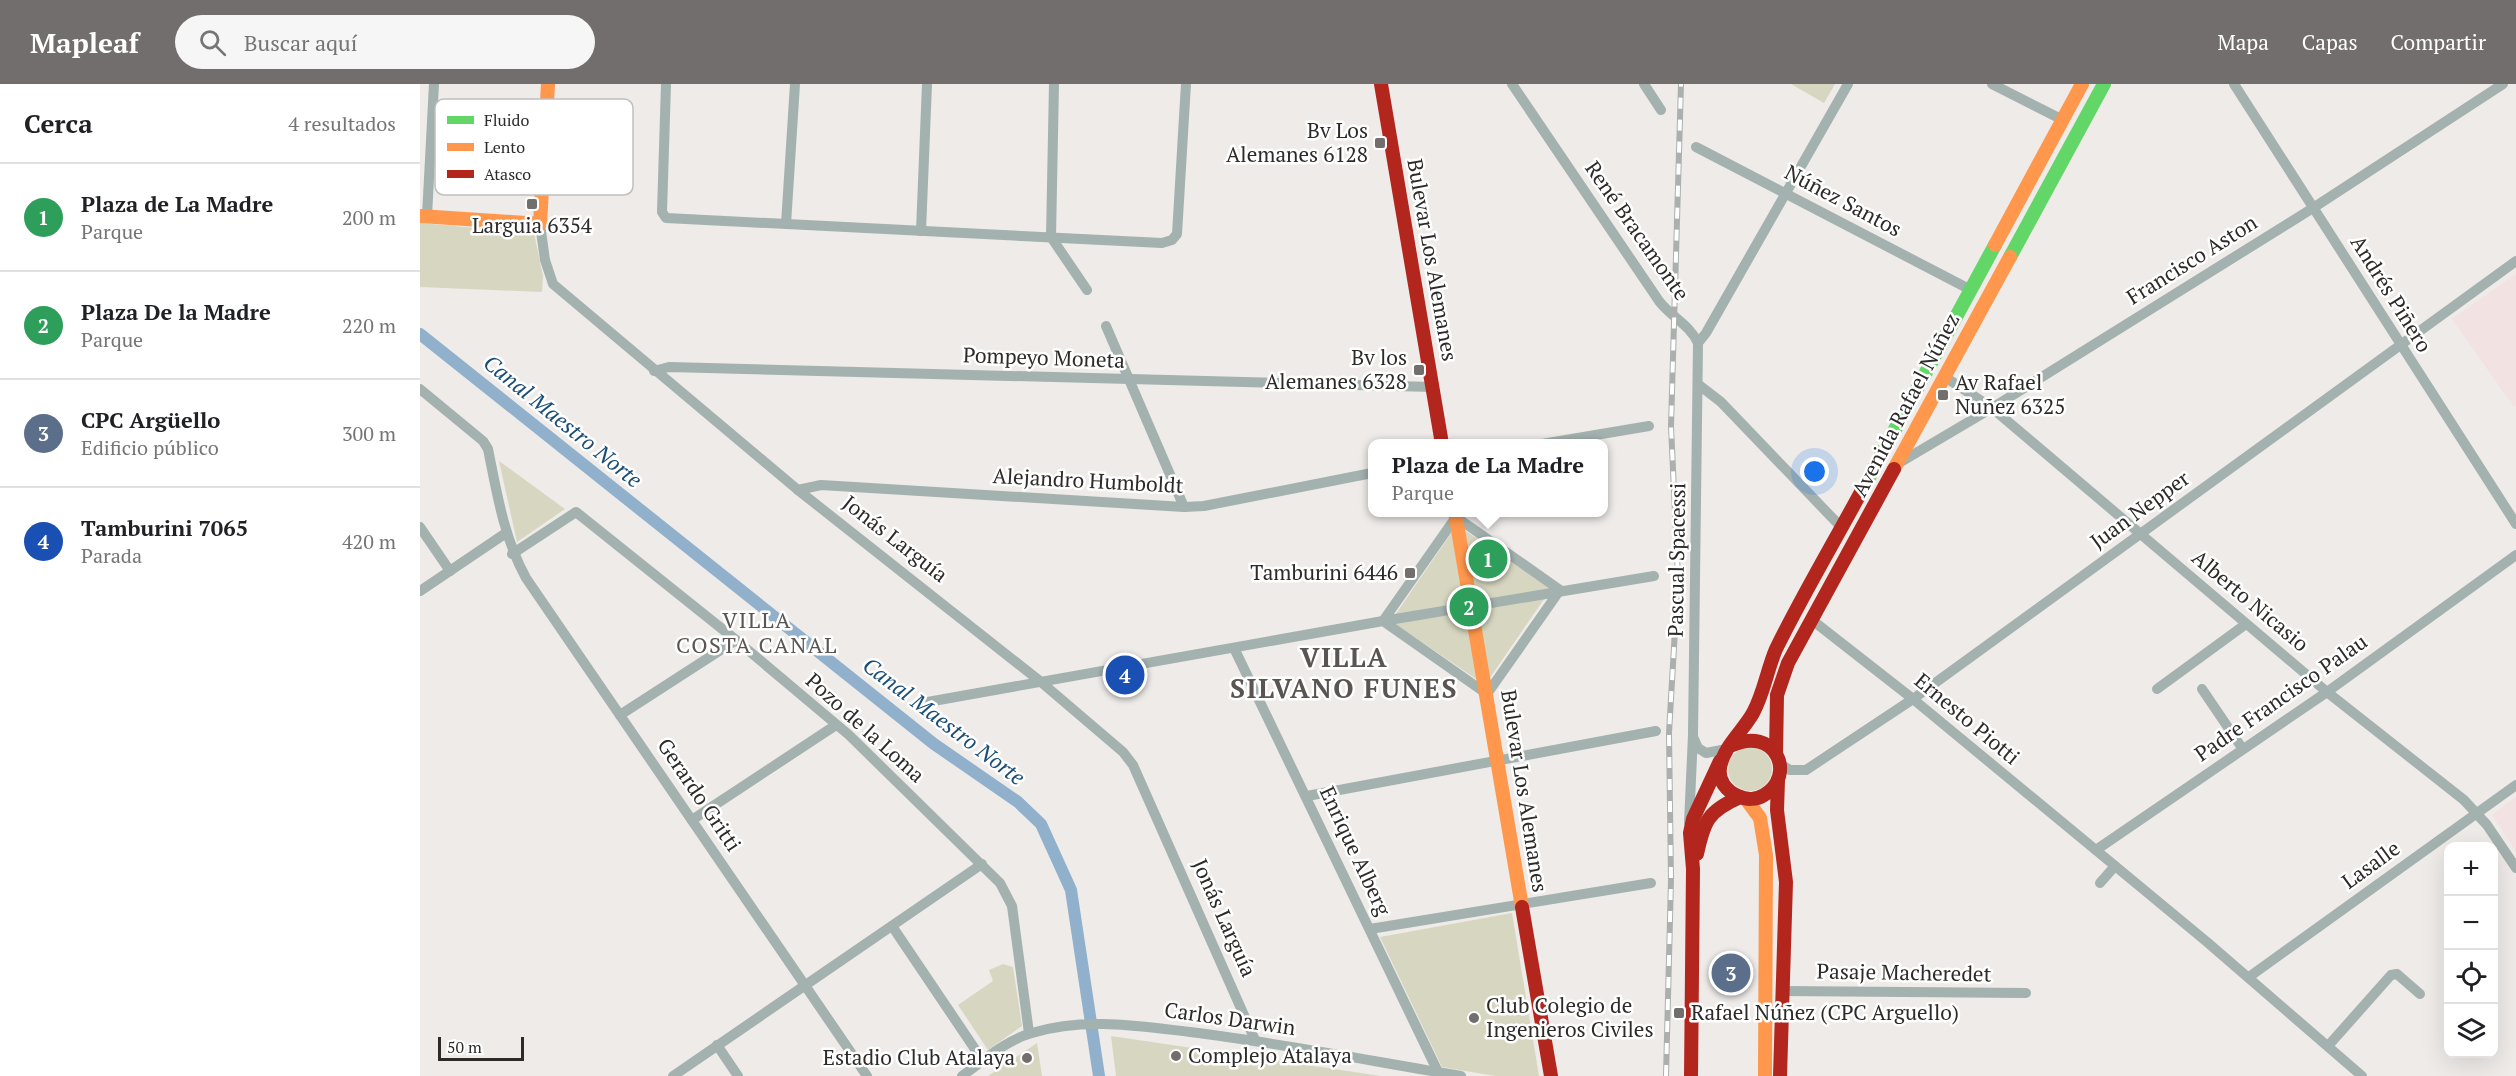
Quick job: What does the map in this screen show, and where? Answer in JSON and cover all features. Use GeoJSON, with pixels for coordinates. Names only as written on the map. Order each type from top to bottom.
{"type":"FeatureCollection","features":[{"type":"Feature","properties":{"kind":"main road","name":"Jonás Larguía"},"geometry":{"type":"LineString","coordinates":[[547,99],[548,84]]}},
{"type":"Feature","properties":{"kind":"main road","name":"Bulevar Los Alemanes"},"geometry":{"type":"LineString","coordinates":[[1381,84],[1441,439]]}},
{"type":"Feature","properties":{"kind":"main road","name":"Avenida Rafael Núñez"},"geometry":{"type":"LineString","coordinates":[[1691,1076],[1694,869],[1690,833],[1693,819],[1726,752],[1752,714],[1773,658],[2082,84]]}},
{"type":"Feature","properties":{"kind":"main road","name":"Avenida Rafael Núñez"},"geometry":{"type":"LineString","coordinates":[[1694,869],[1705,820],[1714,809],[1743,798],[1765,795],[1778,780],[1779,688],[1788,663],[2104,84]]}},
{"type":"Feature","properties":{"kind":"main road","name":"Jonás Larguía"},"geometry":{"type":"LineString","coordinates":[[540,224],[542,195]]}},
{"type":"Feature","properties":{"kind":"main road"},"geometry":{"type":"LineString","coordinates":[[423,216],[540,224]]}},
{"type":"Feature","properties":{"kind":"main road"},"geometry":{"type":"LineString","coordinates":[[1934,399],[1936,383],[1977,309],[1977,300],[1971,290]]}},
{"type":"Feature","properties":{"kind":"main road","name":"Bulevar Los Alemanes"},"geometry":{"type":"LineString","coordinates":[[1455,517],[1473,606],[1551,1076]]}},
{"type":"Feature","properties":{"kind":"main road"},"geometry":{"type":"LineString","coordinates":[[1765,1076],[1766,855],[1760,818],[1743,798],[1725,786],[1720,773],[1726,752],[1743,739],[1755,738],[1764,742],[1778,759]]}},
{"type":"Feature","properties":{"kind":"main road"},"geometry":{"type":"LineString","coordinates":[[1778,780],[1777,810],[1785,873],[1780,1076]]}},
{"type":"Feature","properties":{"kind":"street"},"geometry":{"type":"LineString","coordinates":[[423,216],[434,84]]}},
{"type":"Feature","properties":{"kind":"street"},"geometry":{"type":"LineString","coordinates":[[666,84],[662,212],[666,218],[1162,243],[1172,240],[1177,234],[1186,84]]}},
{"type":"Feature","properties":{"kind":"street"},"geometry":{"type":"LineString","coordinates":[[786,224],[795,84]]}},
{"type":"Feature","properties":{"kind":"street"},"geometry":{"type":"LineString","coordinates":[[921,231],[927,84]]}},
{"type":"Feature","properties":{"kind":"street"},"geometry":{"type":"LineString","coordinates":[[1054,84],[1051,237],[1088,290]]}},
{"type":"Feature","properties":{"kind":"street","name":"René Bracamonte"},"geometry":{"type":"LineString","coordinates":[[1512,84],[1659,301],[1673,318],[1690,331],[1698,343]]}},
{"type":"Feature","properties":{"kind":"street"},"geometry":{"type":"LineString","coordinates":[[1644,84],[1662,110]]}},
{"type":"Feature","properties":{"kind":"street"},"geometry":{"type":"LineString","coordinates":[[1842,528],[1721,402],[1699,385],[1698,343],[1706,333],[1848,84]]}},
{"type":"Feature","properties":{"kind":"street"},"geometry":{"type":"LineString","coordinates":[[1992,84],[2063,120]]}},
{"type":"Feature","properties":{"kind":"street","name":"Andrés Piñero"},"geometry":{"type":"LineString","coordinates":[[2234,84],[2516,524]]}},
{"type":"Feature","properties":{"kind":"street","name":"Francisco Aston"},"geometry":{"type":"LineString","coordinates":[[1899,463],[1992,408],[2313,208],[2503,84]]}},
{"type":"Feature","properties":{"kind":"street","name":"Núñez Santos"},"geometry":{"type":"LineString","coordinates":[[1696,147],[1971,290]]}},
{"type":"Feature","properties":{"kind":"street","name":"Jonás Larguía"},"geometry":{"type":"LineString","coordinates":[[540,224],[544,260],[553,284],[798,490],[1041,682],[1123,752],[1133,765],[1255,1040]]}},
{"type":"Feature","properties":{"kind":"street","name":"Juan Nepper"},"geometry":{"type":"LineString","coordinates":[[1778,759],[1790,770],[1806,770],[1913,699],[2516,261]]}},
{"type":"Feature","properties":{"kind":"street"},"geometry":{"type":"LineString","coordinates":[[1106,326],[1184,507]]}},
{"type":"Feature","properties":{"kind":"street","name":"Pompeyo Moneta"},"geometry":{"type":"LineString","coordinates":[[654,371],[669,367],[1432,387]]}},
{"type":"Feature","properties":{"kind":"street","name":"Alberto Nicasio"},"geometry":{"type":"LineString","coordinates":[[1946,377],[1992,408],[2327,692],[2464,800],[2516,868]]}},
{"type":"Feature","properties":{"kind":"street","name":"Pascual Spacessi"},"geometry":{"type":"LineString","coordinates":[[1690,833],[1699,385]]}},
{"type":"Feature","properties":{"kind":"street","name":"Gerardo Gritti"},"geometry":{"type":"LineString","coordinates":[[420,389],[483,441],[488,449],[506,533],[513,554],[526,578],[867,1076]]}},
{"type":"Feature","properties":{"kind":"street"},"geometry":{"type":"LineString","coordinates":[[1572,439],[1649,426]]}},
{"type":"Feature","properties":{"kind":"street","name":"Alejandro Humboldt"},"geometry":{"type":"LineString","coordinates":[[798,490],[821,485],[1184,507],[1204,506],[1368,474]]}},
{"type":"Feature","properties":{"kind":"street","name":"Pozo de la Loma"},"geometry":{"type":"LineString","coordinates":[[513,554],[576,512],[736,640],[836,725],[1000,883],[1012,906],[1029,1033]]}},
{"type":"Feature","properties":{"kind":"street"},"geometry":{"type":"LineString","coordinates":[[1383,621],[1454,517]]}},
{"type":"Feature","properties":{"kind":"street"},"geometry":{"type":"LineString","coordinates":[[1458,517],[1560,590]]}},
{"type":"Feature","properties":{"kind":"street"},"geometry":{"type":"LineString","coordinates":[[420,527],[450,571]]}},
{"type":"Feature","properties":{"kind":"street"},"geometry":{"type":"LineString","coordinates":[[420,591],[506,533]]}},
{"type":"Feature","properties":{"kind":"street","name":"Padre Francisco Palau"},"geometry":{"type":"LineString","coordinates":[[2096,850],[2327,692],[2516,555]]}},
{"type":"Feature","properties":{"kind":"street"},"geometry":{"type":"LineString","coordinates":[[922,703],[1560,590],[1654,576]]}},
{"type":"Feature","properties":{"kind":"street"},"geometry":{"type":"LineString","coordinates":[[1383,621],[1487,694],[1560,590]]}},
{"type":"Feature","properties":{"kind":"street","name":"Ernesto Piotti"},"geometry":{"type":"LineString","coordinates":[[1812,620],[1913,699],[2115,866]]}},
{"type":"Feature","properties":{"kind":"street"},"geometry":{"type":"LineString","coordinates":[[2157,689],[2246,624]]}},
{"type":"Feature","properties":{"kind":"street"},"geometry":{"type":"LineString","coordinates":[[620,715],[736,640]]}},
{"type":"Feature","properties":{"kind":"street","name":"Enrique Alberg"},"geometry":{"type":"LineString","coordinates":[[1234,648],[1438,1072]]}},
{"type":"Feature","properties":{"kind":"street"},"geometry":{"type":"LineString","coordinates":[[2202,689],[2242,748]]}},
{"type":"Feature","properties":{"kind":"street"},"geometry":{"type":"LineString","coordinates":[[692,820],[836,725]]}},
{"type":"Feature","properties":{"kind":"street"},"geometry":{"type":"LineString","coordinates":[[1307,796],[1656,730]]}},
{"type":"Feature","properties":{"kind":"street"},"geometry":{"type":"LineString","coordinates":[[1693,735],[1696,745],[1703,752],[1726,752]]}},
{"type":"Feature","properties":{"kind":"street","name":"Lasalle"},"geometry":{"type":"LineString","coordinates":[[2249,977],[2516,785]]}},
{"type":"Feature","properties":{"kind":"street"},"geometry":{"type":"LineString","coordinates":[[673,1076],[982,864]]}},
{"type":"Feature","properties":{"kind":"street"},"geometry":{"type":"LineString","coordinates":[[2100,883],[2115,866],[2249,977],[2362,1076]]}},
{"type":"Feature","properties":{"kind":"street"},"geometry":{"type":"LineString","coordinates":[[1370,929],[1651,883]]}},
{"type":"Feature","properties":{"kind":"street"},"geometry":{"type":"LineString","coordinates":[[892,926],[983,1061]]}},
{"type":"Feature","properties":{"kind":"street"},"geometry":{"type":"LineString","coordinates":[[2328,1046],[2391,975],[2397,974],[2420,994]]}},
{"type":"Feature","properties":{"kind":"street","name":"Pasaje Macheredet"},"geometry":{"type":"LineString","coordinates":[[1783,991],[2026,993]]}},
{"type":"Feature","properties":{"kind":"street","name":"Carlos Darwin"},"geometry":{"type":"LineString","coordinates":[[1029,1033],[1099,1023],[1255,1040],[1461,1076]]}},
{"type":"Feature","properties":{"kind":"street"},"geometry":{"type":"LineString","coordinates":[[962,1076],[1029,1033]]}},
{"type":"Feature","properties":{"kind":"street"},"geometry":{"type":"LineString","coordinates":[[717,1045],[738,1076]]}},
{"type":"Feature","properties":{"kind":"shaded area"},"geometry":{"type":"Polygon","coordinates":[[[2516,274],[2516,405],[2514,407],[2452,319],[2516,274]]]}},
{"type":"Feature","properties":{"kind":"shaded area"},"geometry":{"type":"Polygon","coordinates":[[[2516,797],[2516,851],[2492,815],[2516,797]]]}},
{"type":"Feature","properties":{"kind":"green space"},"geometry":{"type":"Polygon","coordinates":[[[1791,84],[1835,84],[1824,103],[1791,84]]]}},
{"type":"Feature","properties":{"kind":"green space"},"geometry":{"type":"Polygon","coordinates":[[[420,223],[534,233],[543,276],[542,292],[420,287],[420,223]]]}},
{"type":"Feature","properties":{"kind":"green space"},"geometry":{"type":"Polygon","coordinates":[[[499,461],[565,509],[517,542],[499,461]]]}},
{"type":"Feature","properties":{"kind":"green space"},"geometry":{"type":"Polygon","coordinates":[[[1454,529],[1463,529],[1551,589],[1485,685],[1391,621],[1454,529]]]}},
{"type":"Feature","properties":{"kind":"green space"},"geometry":{"type":"Polygon","coordinates":[[[1750,747],[1766,753],[1772,769],[1766,785],[1750,791],[1734,785],[1728,769],[1734,753],[1750,747]]]}},
{"type":"Feature","properties":{"kind":"green space","name":"Club Colegio de Ingenieros Civiles"},"geometry":{"type":"Polygon","coordinates":[[[1512,913],[1539,1076],[1495,1076],[1442,1067],[1380,937],[1512,913]]]}},
{"type":"Feature","properties":{"kind":"green space"},"geometry":{"type":"Polygon","coordinates":[[[1003,964],[1013,967],[1022,1026],[988,1050],[958,1005],[993,981],[989,970],[1003,964]]]}},
{"type":"Feature","properties":{"kind":"green space","name":"Complejo Atalaya"},"geometry":{"type":"Polygon","coordinates":[[[1111,1036],[1381,1076],[1116,1076],[1111,1036]]]}},
{"type":"Feature","properties":{"kind":"green space","name":"Estadio Club Atalaya"},"geometry":{"type":"Polygon","coordinates":[[[1037,1043],[1042,1076],[988,1076],[1037,1043]]]}},
{"type":"Feature","properties":{"kind":"waterway","name":"Canal Maestro Norte"},"geometry":{"type":"LineString","coordinates":[[420,334],[934,744],[1018,802],[1041,824],[1071,890],[1099,1076]]}},
{"type":"Feature","properties":{"kind":"railway"},"geometry":{"type":"LineString","coordinates":[[1666,1076],[1671,880],[1669,733],[1678,578],[1671,426],[1681,84]]}},
{"type":"Feature","properties":{"kind":"traffic: fast"},"geometry":{"type":"LineString","coordinates":[[2010,257],[2104,84]]}},
{"type":"Feature","properties":{"kind":"traffic: fast"},"geometry":{"type":"LineString","coordinates":[[1861,492],[1995,245]]}},
{"type":"Feature","properties":{"kind":"traffic: slow"},"geometry":{"type":"LineString","coordinates":[[547,99],[548,84]]}},
{"type":"Feature","properties":{"kind":"traffic: slow"},"geometry":{"type":"LineString","coordinates":[[1995,245],[2082,84]]}},
{"type":"Feature","properties":{"kind":"traffic: slow"},"geometry":{"type":"LineString","coordinates":[[420,216],[540,224],[542,195]]}},
{"type":"Feature","properties":{"kind":"traffic: slow"},"geometry":{"type":"LineString","coordinates":[[1894,469],[2010,257]]}},
{"type":"Feature","properties":{"kind":"traffic: slow"},"geometry":{"type":"LineString","coordinates":[[1456,517],[1522,907]]}},
{"type":"Feature","properties":{"kind":"traffic: slow"},"geometry":{"type":"LineString","coordinates":[[1746,799],[1760,818],[1766,855],[1765,1076]]}},
{"type":"Feature","properties":{"kind":"traffic: jam"},"geometry":{"type":"LineString","coordinates":[[1381,84],[1441,439]]}},
{"type":"Feature","properties":{"kind":"traffic: jam"},"geometry":{"type":"LineString","coordinates":[[1776,754],[1777,695],[1788,663],[1894,469]]}},
{"type":"Feature","properties":{"kind":"traffic: jam"},"geometry":{"type":"LineString","coordinates":[[1730,746],[1746,741],[1759,742],[1770,747],[1777,755],[1780,765],[1779,776],[1774,787],[1755,799],[1734,794],[1722,781],[1720,772],[1722,760],[1729,746],[1753,713],[1776,649],[1861,492]]}},
{"type":"Feature","properties":{"kind":"traffic: jam"},"geometry":{"type":"LineString","coordinates":[[1691,1076],[1693,869],[1690,833],[1693,819],[1720,761]]}},
{"type":"Feature","properties":{"kind":"traffic: jam"},"geometry":{"type":"LineString","coordinates":[[1778,780],[1777,810],[1786,882],[1780,1076]]}},
{"type":"Feature","properties":{"kind":"traffic: jam"},"geometry":{"type":"LineString","coordinates":[[1697,854],[1702,833],[1709,818],[1721,807],[1740,797]]}},
{"type":"Feature","properties":{"kind":"traffic: jam"},"geometry":{"type":"LineString","coordinates":[[1522,907],[1551,1076]]}},
{"type":"Feature","properties":{"kind":"place","name":"Bv Los Alemanes 6128"},"geometry":{"type":"Point","coordinates":[1380,143]}},
{"type":"Feature","properties":{"kind":"place","name":"Larguia 6354"},"geometry":{"type":"Point","coordinates":[532,204]}},
{"type":"Feature","properties":{"kind":"place","name":"Bv los Alemanes 6328"},"geometry":{"type":"Point","coordinates":[1419,370]}},
{"type":"Feature","properties":{"kind":"place","name":"Av Rafael Nuñez 6325"},"geometry":{"type":"Point","coordinates":[1943,395]}},
{"type":"Feature","properties":{"kind":"place","name":"Plaza de La Madre"},"geometry":{"type":"Point","coordinates":[1488,559]}},
{"type":"Feature","properties":{"kind":"place","name":"Tamburini 6446"},"geometry":{"type":"Point","coordinates":[1410,573]}},
{"type":"Feature","properties":{"kind":"place","name":"Plaza De la Madre"},"geometry":{"type":"Point","coordinates":[1469,607]}},
{"type":"Feature","properties":{"kind":"place","name":"Tamburini 7065"},"geometry":{"type":"Point","coordinates":[1125,675]}},
{"type":"Feature","properties":{"kind":"place","name":"CPC Argüello"},"geometry":{"type":"Point","coordinates":[1731,973]}},
{"type":"Feature","properties":{"kind":"place","name":"Rafael Núñez (CPC Arguello)"},"geometry":{"type":"Point","coordinates":[1679,1013]}},
{"type":"Feature","properties":{"kind":"place","name":"Club Colegio de Ingenieros Civiles"},"geometry":{"type":"Point","coordinates":[1474,1018]}},
{"type":"Feature","properties":{"kind":"place","name":"Complejo Atalaya"},"geometry":{"type":"Point","coordinates":[1176,1056]}},
{"type":"Feature","properties":{"kind":"place","name":"Estadio Club Atalaya"},"geometry":{"type":"Point","coordinates":[1027,1058]}},
{"type":"Feature","properties":{"kind":"district","name":"VILLA COSTA CANAL"},"geometry":{"type":"Point","coordinates":[757,632]}},
{"type":"Feature","properties":{"kind":"district","name":"VILLA SILVANO FUNES"},"geometry":{"type":"Point","coordinates":[1344,674]}}]}
